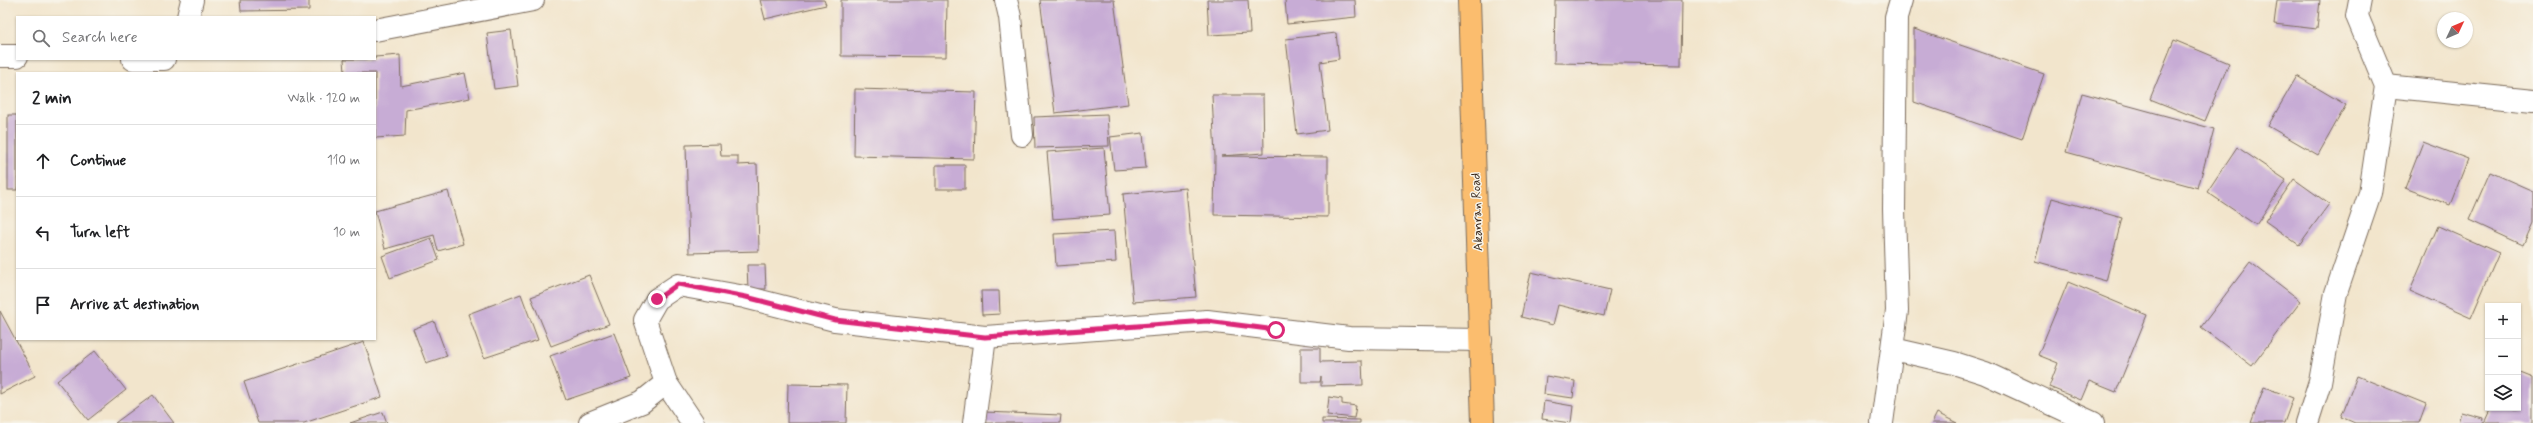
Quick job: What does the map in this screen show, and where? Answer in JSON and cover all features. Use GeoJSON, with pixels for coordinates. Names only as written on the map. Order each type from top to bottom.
{"type":"FeatureCollection","features":[{"type":"Feature","properties":{"kind":"main road","name":"Akanran Road"},"geometry":{"type":"LineString","coordinates":[[1469,0],[1484,423]]}},
{"type":"Feature","properties":{"kind":"street"},"geometry":{"type":"LineString","coordinates":[[188,16],[192,0]]}},
{"type":"Feature","properties":{"kind":"street"},"geometry":{"type":"LineString","coordinates":[[376,30],[533,0]]}},
{"type":"Feature","properties":{"kind":"street"},"geometry":{"type":"LineString","coordinates":[[1006,0],[1010,17],[1022,135]]}},
{"type":"Feature","properties":{"kind":"street"},"geometry":{"type":"LineString","coordinates":[[1882,423],[1898,311],[1894,209],[1896,17],[1901,0]]}},
{"type":"Feature","properties":{"kind":"street"},"geometry":{"type":"LineString","coordinates":[[2307,423],[2320,382],[2336,293],[2370,193],[2386,86],[2357,16],[2360,0]]}},
{"type":"Feature","properties":{"kind":"street"},"geometry":{"type":"LineString","coordinates":[[0,56],[16,56]]}},
{"type":"Feature","properties":{"kind":"street"},"geometry":{"type":"LineString","coordinates":[[2386,86],[2533,101]]}},
{"type":"Feature","properties":{"kind":"street"},"geometry":{"type":"LineString","coordinates":[[693,423],[666,383],[645,320],[657,299],[678,284],[746,297],[835,320],[985,337],[1207,321],[1348,338],[1480,340]]}},
{"type":"Feature","properties":{"kind":"street"},"geometry":{"type":"LineString","coordinates":[[974,423],[985,337]]}},
{"type":"Feature","properties":{"kind":"street"},"geometry":{"type":"LineString","coordinates":[[1893,349],[1954,363],[1985,373],[2093,423]]}},
{"type":"Feature","properties":{"kind":"street"},"geometry":{"type":"LineString","coordinates":[[590,423],[642,402],[666,383]]}},
{"type":"Feature","properties":{"kind":"building"},"geometry":{"type":"Polygon","coordinates":[[[240,0],[309,0],[309,10],[241,11],[240,0]]]}},
{"type":"Feature","properties":{"kind":"building"},"geometry":{"type":"Polygon","coordinates":[[[760,0],[824,0],[826,5],[765,19],[760,0]]]}},
{"type":"Feature","properties":{"kind":"building"},"geometry":{"type":"Polygon","coordinates":[[[841,0],[947,0],[946,57],[841,56],[841,0]]]}},
{"type":"Feature","properties":{"kind":"building"},"geometry":{"type":"Polygon","coordinates":[[[1040,0],[1114,0],[1128,104],[1055,113],[1040,0]]]}},
{"type":"Feature","properties":{"kind":"building"},"geometry":{"type":"Polygon","coordinates":[[[1207,0],[1248,0],[1250,33],[1209,35],[1207,0]]]}},
{"type":"Feature","properties":{"kind":"building"},"geometry":{"type":"Polygon","coordinates":[[[1285,0],[1355,0],[1356,17],[1287,24],[1285,0]]]}},
{"type":"Feature","properties":{"kind":"building"},"geometry":{"type":"Polygon","coordinates":[[[1555,0],[1682,0],[1681,65],[1554,63],[1555,0]]]}},
{"type":"Feature","properties":{"kind":"building"},"geometry":{"type":"Polygon","coordinates":[[[2277,0],[2320,0],[2317,29],[2274,24],[2277,0]]]}},
{"type":"Feature","properties":{"kind":"building"},"geometry":{"type":"Polygon","coordinates":[[[1914,29],[2044,74],[2022,139],[1914,102],[1914,29]]]}},
{"type":"Feature","properties":{"kind":"building"},"geometry":{"type":"Polygon","coordinates":[[[511,30],[518,86],[494,89],[487,33],[511,30]]]}},
{"type":"Feature","properties":{"kind":"building"},"geometry":{"type":"Polygon","coordinates":[[[1336,33],[1339,59],[1320,62],[1328,130],[1297,134],[1286,39],[1336,33]]]}},
{"type":"Feature","properties":{"kind":"building"},"geometry":{"type":"Polygon","coordinates":[[[2174,40],[2229,63],[2205,121],[2150,99],[2174,40]]]}},
{"type":"Feature","properties":{"kind":"building"},"geometry":{"type":"Polygon","coordinates":[[[400,55],[401,86],[465,73],[470,98],[406,110],[405,136],[376,138],[376,72],[345,72],[344,60],[376,60],[376,57],[400,55]]]}},
{"type":"Feature","properties":{"kind":"building"},"geometry":{"type":"Polygon","coordinates":[[[2297,76],[2346,105],[2318,155],[2268,126],[2297,76]]]}},
{"type":"Feature","properties":{"kind":"building"},"geometry":{"type":"Polygon","coordinates":[[[855,89],[976,92],[974,159],[854,156],[855,89]]]}},
{"type":"Feature","properties":{"kind":"building"},"geometry":{"type":"Polygon","coordinates":[[[2082,93],[2214,129],[2198,188],[2066,152],[2082,93]]]}},
{"type":"Feature","properties":{"kind":"building"},"geometry":{"type":"Polygon","coordinates":[[[1212,95],[1263,95],[1264,153],[1221,156],[1328,157],[1328,217],[1214,215],[1215,156],[1212,95]]]}},
{"type":"Feature","properties":{"kind":"building"},"geometry":{"type":"Polygon","coordinates":[[[1107,114],[1109,146],[1035,148],[1034,117],[1107,114]]]}},
{"type":"Feature","properties":{"kind":"building"},"geometry":{"type":"Polygon","coordinates":[[[8,115],[16,115],[16,190],[8,190],[8,115]]]}},
{"type":"Feature","properties":{"kind":"building"},"geometry":{"type":"Polygon","coordinates":[[[1143,133],[1146,168],[1114,170],[1110,137],[1143,133]]]}},
{"type":"Feature","properties":{"kind":"building"},"geometry":{"type":"Polygon","coordinates":[[[2423,142],[2468,159],[2450,205],[2405,188],[2423,142]]]}},
{"type":"Feature","properties":{"kind":"building"},"geometry":{"type":"Polygon","coordinates":[[[720,144],[721,156],[738,156],[738,165],[757,164],[759,251],[689,253],[686,145],[720,144]]]}},
{"type":"Feature","properties":{"kind":"building"},"geometry":{"type":"Polygon","coordinates":[[[2237,147],[2286,180],[2256,225],[2207,192],[2237,147]]]}},
{"type":"Feature","properties":{"kind":"building"},"geometry":{"type":"Polygon","coordinates":[[[1104,148],[1110,215],[1053,219],[1047,152],[1104,148]]]}},
{"type":"Feature","properties":{"kind":"building"},"geometry":{"type":"Polygon","coordinates":[[[936,165],[965,165],[965,189],[936,189],[936,165]]]}},
{"type":"Feature","properties":{"kind":"building"},"geometry":{"type":"Polygon","coordinates":[[[2490,172],[2533,191],[2533,223],[2523,245],[2469,220],[2490,172]]]}},
{"type":"Feature","properties":{"kind":"building"},"geometry":{"type":"Polygon","coordinates":[[[2294,179],[2329,204],[2299,245],[2265,221],[2294,179]]]}},
{"type":"Feature","properties":{"kind":"building"},"geometry":{"type":"Polygon","coordinates":[[[1186,188],[1196,297],[1133,302],[1123,194],[1186,188]]]}},
{"type":"Feature","properties":{"kind":"building"},"geometry":{"type":"Polygon","coordinates":[[[448,191],[463,244],[438,251],[434,235],[385,249],[376,211],[448,191]]]}},
{"type":"Feature","properties":{"kind":"building"},"geometry":{"type":"Polygon","coordinates":[[[2052,198],[2122,218],[2106,281],[2035,261],[2052,198]]]}},
{"type":"Feature","properties":{"kind":"building"},"geometry":{"type":"Polygon","coordinates":[[[2438,226],[2499,253],[2471,318],[2410,291],[2438,226]]]}},
{"type":"Feature","properties":{"kind":"building"},"geometry":{"type":"Polygon","coordinates":[[[1114,231],[1116,262],[1056,266],[1054,234],[1114,231]]]}},
{"type":"Feature","properties":{"kind":"building"},"geometry":{"type":"Polygon","coordinates":[[[431,238],[439,260],[390,278],[382,256],[431,238]]]}},
{"type":"Feature","properties":{"kind":"building"},"geometry":{"type":"Polygon","coordinates":[[[2250,262],[2301,301],[2252,366],[2201,327],[2250,262]]]}},
{"type":"Feature","properties":{"kind":"building"},"geometry":{"type":"Polygon","coordinates":[[[747,265],[765,265],[766,289],[748,289],[747,265]]]}},
{"type":"Feature","properties":{"kind":"building"},"geometry":{"type":"Polygon","coordinates":[[[1531,272],[1610,290],[1604,316],[1558,305],[1553,325],[1521,317],[1531,272]]]}},
{"type":"Feature","properties":{"kind":"building"},"geometry":{"type":"Polygon","coordinates":[[[589,275],[609,324],[551,346],[531,297],[589,275]]]}},
{"type":"Feature","properties":{"kind":"building"},"geometry":{"type":"Polygon","coordinates":[[[2068,282],[2147,315],[2116,392],[2089,381],[2081,400],[2049,387],[2058,363],[2038,355],[2068,282]]]}},
{"type":"Feature","properties":{"kind":"building"},"geometry":{"type":"Polygon","coordinates":[[[981,291],[999,291],[1000,314],[982,315],[981,291]]]}},
{"type":"Feature","properties":{"kind":"building"},"geometry":{"type":"Polygon","coordinates":[[[521,294],[538,340],[484,358],[468,314],[521,294]]]}},
{"type":"Feature","properties":{"kind":"building"},"geometry":{"type":"Polygon","coordinates":[[[0,311],[35,376],[0,394],[0,311]]]}},
{"type":"Feature","properties":{"kind":"building"},"geometry":{"type":"Polygon","coordinates":[[[434,321],[447,356],[426,363],[413,329],[434,321]]]}},
{"type":"Feature","properties":{"kind":"building"},"geometry":{"type":"Polygon","coordinates":[[[614,333],[631,378],[566,400],[550,356],[614,333]]]}},
{"type":"Feature","properties":{"kind":"building"},"geometry":{"type":"Polygon","coordinates":[[[364,342],[382,397],[304,423],[258,423],[244,382],[364,342]]]}},
{"type":"Feature","properties":{"kind":"building"},"geometry":{"type":"Polygon","coordinates":[[[1301,348],[1320,348],[1320,362],[1362,361],[1363,385],[1321,386],[1321,377],[1320,382],[1301,382],[1301,348]]]}},
{"type":"Feature","properties":{"kind":"building"},"geometry":{"type":"Polygon","coordinates":[[[95,351],[126,390],[88,420],[57,381],[95,351]]]}},
{"type":"Feature","properties":{"kind":"building"},"geometry":{"type":"Polygon","coordinates":[[[2521,373],[2533,378],[2533,423],[2484,423],[2490,411],[2521,411],[2521,373]]]}},
{"type":"Feature","properties":{"kind":"building"},"geometry":{"type":"Polygon","coordinates":[[[1546,376],[1575,381],[1573,398],[1544,394],[1546,376]]]}},
{"type":"Feature","properties":{"kind":"building"},"geometry":{"type":"Polygon","coordinates":[[[2357,376],[2426,404],[2419,423],[2355,423],[2341,417],[2357,376]]]}},
{"type":"Feature","properties":{"kind":"building"},"geometry":{"type":"Polygon","coordinates":[[[788,384],[847,385],[846,423],[787,423],[788,384]]]}},
{"type":"Feature","properties":{"kind":"building"},"geometry":{"type":"Polygon","coordinates":[[[2264,387],[2293,398],[2284,423],[2251,423],[2264,387]]]}},
{"type":"Feature","properties":{"kind":"building"},"geometry":{"type":"Polygon","coordinates":[[[153,395],[174,423],[115,423],[153,395]]]}},
{"type":"Feature","properties":{"kind":"building"},"geometry":{"type":"Polygon","coordinates":[[[1329,397],[1342,399],[1342,404],[1356,406],[1354,418],[1327,415],[1329,397]]]}},
{"type":"Feature","properties":{"kind":"building"},"geometry":{"type":"Polygon","coordinates":[[[1544,401],[1573,406],[1571,423],[1542,419],[1544,401]]]}},
{"type":"Feature","properties":{"kind":"building"},"geometry":{"type":"Polygon","coordinates":[[[383,412],[387,423],[350,423],[383,412]]]}},
{"type":"Feature","properties":{"kind":"building"},"geometry":{"type":"Polygon","coordinates":[[[984,412],[1061,415],[1060,423],[983,423],[984,412]]]}},
{"type":"Feature","properties":{"kind":"building"},"geometry":{"type":"Polygon","coordinates":[[[2461,412],[2483,418],[2482,423],[2458,423],[2461,412]]]}},
{"type":"Feature","properties":{"kind":"building"},"geometry":{"type":"Polygon","coordinates":[[[1937,413],[1957,423],[1932,423],[1937,413]]]}},
{"type":"Feature","properties":{"kind":"building"},"geometry":{"type":"Polygon","coordinates":[[[1322,419],[1360,420],[1360,423],[1322,423],[1322,419]]]}},
{"type":"Feature","properties":{"kind":"route"},"geometry":{"type":"LineString","coordinates":[[657,299],[678,284],[746,297],[835,320],[985,337],[1207,321],[1276,330]]}}]}
